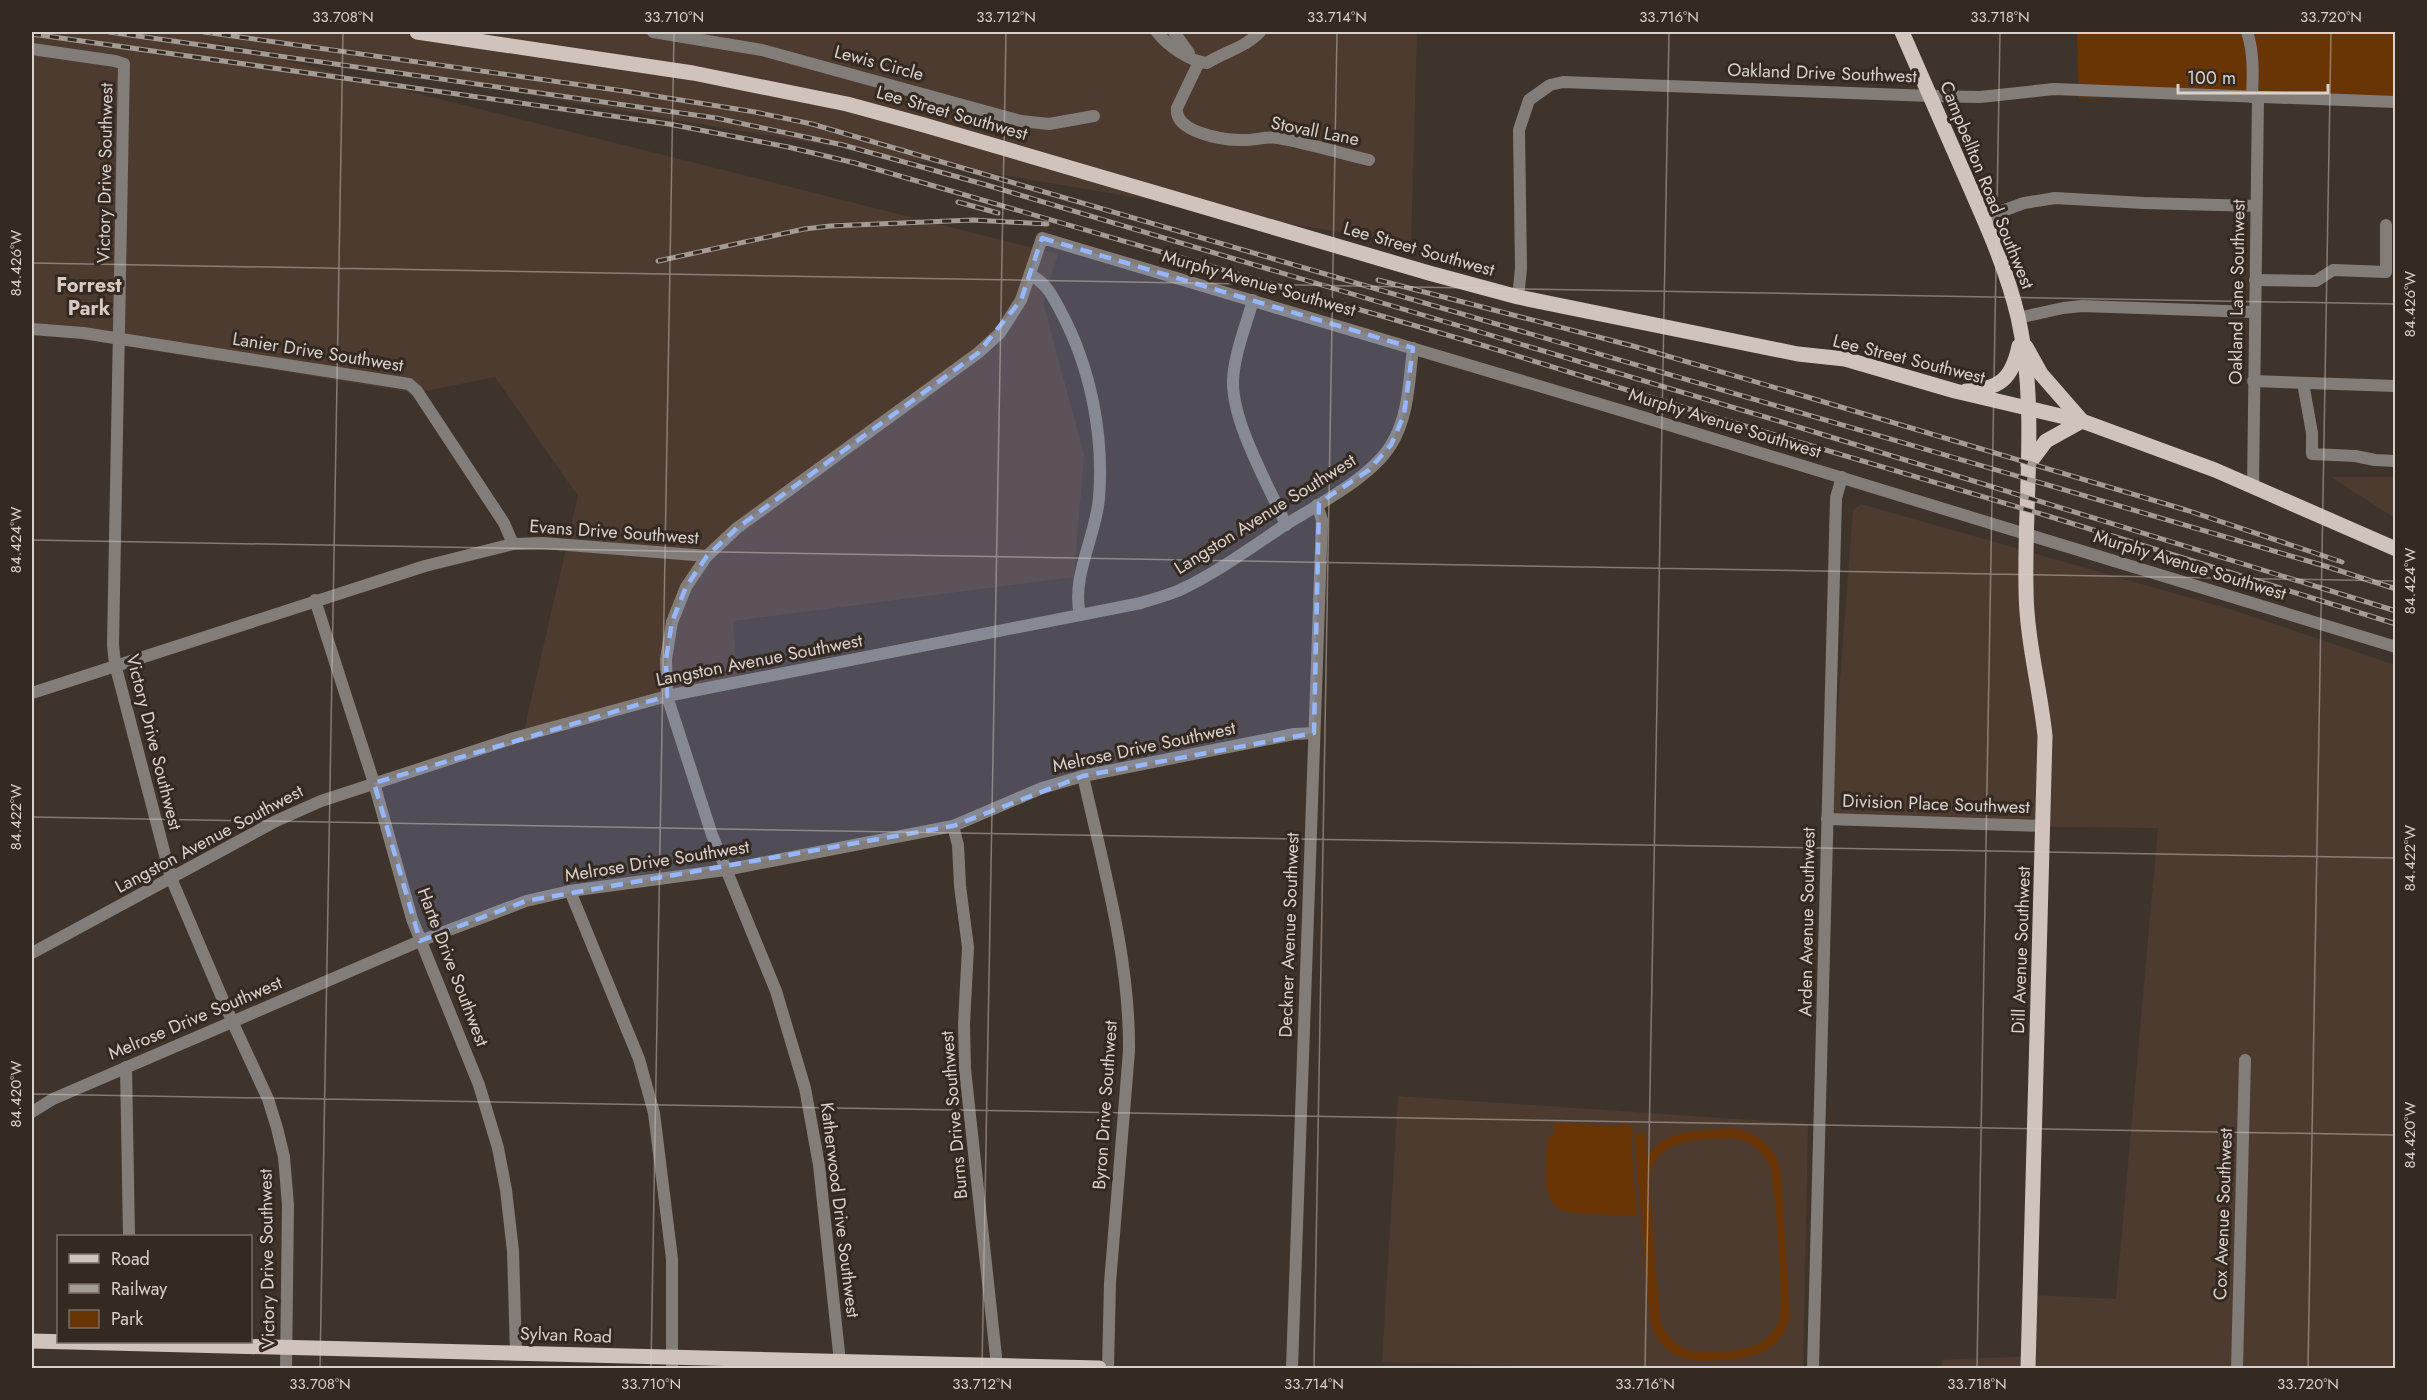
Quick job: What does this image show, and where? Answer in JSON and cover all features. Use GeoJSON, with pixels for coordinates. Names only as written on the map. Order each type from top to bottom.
{"type":"FeatureCollection","features":[{"type":"Feature","properties":{"kind":"main road","name":"Lee Street Southwest"},"geometry":{"type":"LineString","coordinates":[[417,32],[693,73],[847,104],[1518,297],[1798,354],[1845,359],[1954,391],[2082,421],[2215,470],[2396,549]]}},
{"type":"Feature","properties":{"kind":"main road","name":"Campbellton Road Southwest"},"geometry":{"type":"LineString","coordinates":[[1902,32],[2005,270],[2018,318],[2025,363],[2027,409],[2026,534]]}},
{"type":"Feature","properties":{"kind":"main road"},"geometry":{"type":"LineString","coordinates":[[1954,391],[1977,390],[2001,382],[2010,374],[2016,363],[2021,338]]}},
{"type":"Feature","properties":{"kind":"main road"},"geometry":{"type":"LineString","coordinates":[[2021,338],[2041,374],[2082,421],[2046,441],[2028,465]]}},
{"type":"Feature","properties":{"kind":"main road","name":"Dill Avenue Southwest"},"geometry":{"type":"LineString","coordinates":[[2026,534],[2027,620],[2045,736],[2028,1368]]}},
{"type":"Feature","properties":{"kind":"main road","name":"Sylvan Road"},"geometry":{"type":"LineString","coordinates":[[32,1341],[57,1342]]}},
{"type":"Feature","properties":{"kind":"main road","name":"Sylvan Road"},"geometry":{"type":"LineString","coordinates":[[131,1343],[516,1353],[672,1363],[840,1362],[1099,1368]]}},
{"type":"Feature","properties":{"kind":"street","name":"Lewis Circle"},"geometry":{"type":"LineString","coordinates":[[653,32],[762,50],[1021,121],[1049,124],[1094,116]]}},
{"type":"Feature","properties":{"kind":"street"},"geometry":{"type":"LineString","coordinates":[[1157,32],[1172,47],[1199,62],[1207,63],[1223,53],[1249,43],[1260,32]]}},
{"type":"Feature","properties":{"kind":"street"},"geometry":{"type":"LineString","coordinates":[[1174,32],[1184,48],[1199,62]]}},
{"type":"Feature","properties":{"kind":"street","name":"Oakland Lane Southwest"},"geometry":{"type":"LineString","coordinates":[[2247,32],[2250,41],[2255,97],[2253,488]]}},
{"type":"Feature","properties":{"kind":"street","name":"Victory Drive Southwest"},"geometry":{"type":"LineString","coordinates":[[32,49],[124,64],[113,645],[115,664],[171,878],[268,1099],[284,1157],[288,1205],[286,1368]]}},
{"type":"Feature","properties":{"kind":"street","name":"Stovall Lane"},"geometry":{"type":"LineString","coordinates":[[1199,62],[1177,108],[1176,116],[1180,123],[1192,130],[1244,141],[1254,138],[1277,138],[1369,160]]}},
{"type":"Feature","properties":{"kind":"street","name":"Oakland Drive Southwest"},"geometry":{"type":"LineString","coordinates":[[1518,297],[1521,269],[1519,130],[1529,100],[1550,85],[1563,82],[1930,96],[1980,97],[2054,89],[2396,102]]}},
{"type":"Feature","properties":{"kind":"street"},"geometry":{"type":"LineString","coordinates":[[1983,218],[2024,202],[2055,198],[2256,206]]}},
{"type":"Feature","properties":{"kind":"street"},"geometry":{"type":"LineString","coordinates":[[2255,280],[2316,281],[2333,270],[2386,272],[2386,225]]}},
{"type":"Feature","properties":{"kind":"street","name":"Evans Drive Southwest"},"geometry":{"type":"LineString","coordinates":[[32,693],[315,600],[425,566],[513,544],[543,543],[707,556],[737,528],[978,353],[1011,318],[1021,300],[1042,238]]}},
{"type":"Feature","properties":{"kind":"street","name":"Murphy Avenue Southwest"},"geometry":{"type":"LineString","coordinates":[[1042,238],[1842,477],[2396,647]]}},
{"type":"Feature","properties":{"kind":"street"},"geometry":{"type":"LineString","coordinates":[[1030,275],[1047,287],[1070,328],[1086,371],[1096,416],[1099,499],[1078,596],[1080,615]]}},
{"type":"Feature","properties":{"kind":"street"},"geometry":{"type":"LineString","coordinates":[[1253,300],[1235,363],[1234,399],[1241,424],[1286,525]]}},
{"type":"Feature","properties":{"kind":"street"},"geometry":{"type":"LineString","coordinates":[[2018,318],[2082,306],[2254,312]]}},
{"type":"Feature","properties":{"kind":"street","name":"Lanier Drive Southwest"},"geometry":{"type":"LineString","coordinates":[[32,328],[82,333],[120,341],[409,384],[417,391],[504,523],[513,544]]}},
{"type":"Feature","properties":{"kind":"street","name":"Langston Avenue Southwest"},"geometry":{"type":"LineString","coordinates":[[32,953],[276,820],[321,801],[514,738],[667,696],[1141,603],[1179,590],[1208,575],[1369,470],[1391,445],[1404,415],[1413,348]]}},
{"type":"Feature","properties":{"kind":"street"},"geometry":{"type":"LineString","coordinates":[[2253,381],[2396,386]]}},
{"type":"Feature","properties":{"kind":"street"},"geometry":{"type":"LineString","coordinates":[[2303,383],[2312,434],[2312,454],[2396,461]]}},
{"type":"Feature","properties":{"kind":"street","name":"Arden Avenue Southwest"},"geometry":{"type":"LineString","coordinates":[[1813,1368],[1836,498],[1842,477]]}},
{"type":"Feature","properties":{"kind":"street","name":"Deckner Avenue Southwest"},"geometry":{"type":"LineString","coordinates":[[1292,1368],[1322,520],[1317,505]]}},
{"type":"Feature","properties":{"kind":"street","name":"Katherwood Drive Southwest"},"geometry":{"type":"LineString","coordinates":[[707,556],[686,587],[672,622],[666,658],[667,696],[725,870],[776,991],[805,1088],[819,1165],[840,1362]]}},
{"type":"Feature","properties":{"kind":"street","name":"Harte Drive Southwest"},"geometry":{"type":"LineString","coordinates":[[315,600],[374,783],[412,919],[479,1085],[498,1148],[506,1190],[513,1251],[516,1353]]}},
{"type":"Feature","properties":{"kind":"street","name":"Melrose Drive Southwest"},"geometry":{"type":"LineString","coordinates":[[32,1112],[53,1099],[232,1021],[420,941],[526,901],[570,891],[725,870],[953,826],[1042,789],[1083,776],[1294,734],[1314,733]]}},
{"type":"Feature","properties":{"kind":"street","name":"Byron Drive Southwest"},"geometry":{"type":"LineString","coordinates":[[1083,776],[1124,966],[1130,1013],[1110,1284],[1108,1368]]}},
{"type":"Feature","properties":{"kind":"street","name":"Division Place Southwest"},"geometry":{"type":"LineString","coordinates":[[1827,819],[2044,826]]}},
{"type":"Feature","properties":{"kind":"street","name":"Burns Drive Southwest"},"geometry":{"type":"LineString","coordinates":[[953,826],[958,845],[960,886],[968,947],[964,1024],[965,1068],[997,1366]]}},
{"type":"Feature","properties":{"kind":"street"},"geometry":{"type":"LineString","coordinates":[[570,891],[639,1059],[654,1113],[672,1259],[672,1363]]}},
{"type":"Feature","properties":{"kind":"street","name":"Cox Avenue Southwest"},"geometry":{"type":"LineString","coordinates":[[2236,1368],[2246,1060]]}},
{"type":"Feature","properties":{"kind":"street"},"geometry":{"type":"LineString","coordinates":[[126,1067],[129,1235]]}},
{"type":"Feature","properties":{"kind":"highlighted area"},"geometry":{"type":"Polygon","coordinates":[[[1042,238],[1413,348],[1404,415],[1391,445],[1369,470],[1319,503],[1314,733],[1083,776],[953,826],[526,901],[420,941],[374,783],[667,696],[666,659],[672,622],[686,587],[707,556],[737,528],[978,353],[1021,300],[1042,238]]]}},
{"type":"Feature","properties":{"kind":"shaded area"},"geometry":{"type":"Polygon","coordinates":[[[32,32],[1417,32],[1411,244],[204,40],[1058,254],[1043,302],[1084,455],[1074,577],[733,621],[737,677],[524,731],[578,496],[495,377],[416,393],[32,331],[32,32]]]}},
{"type":"Feature","properties":{"kind":"shaded area"},"geometry":{"type":"Polygon","coordinates":[[[2331,477],[2395,477],[2395,518],[2331,477]]]}},
{"type":"Feature","properties":{"kind":"shaded area"},"geometry":{"type":"Polygon","coordinates":[[[1861,504],[2236,611],[2395,665],[2395,1368],[1942,1368],[1942,1360],[2030,1356],[2032,1295],[2116,1299],[2158,828],[1829,824],[1853,510],[1861,504]]]}},
{"type":"Feature","properties":{"kind":"shaded area"},"geometry":{"type":"Polygon","coordinates":[[[1398,1096],[1808,1124],[1803,1368],[1598,1368],[1382,1362],[1398,1096]]]}},
{"type":"Feature","properties":{"kind":"green space"},"geometry":{"type":"Polygon","coordinates":[[[2077,32],[2395,32],[2395,99],[2264,95],[2079,98],[2077,32]]]}},
{"type":"Feature","properties":{"kind":"green space"},"geometry":{"type":"Polygon","coordinates":[[[1557,1123],[1616,1126],[1625,1124],[1634,1129],[1631,1140],[1637,1216],[1570,1213],[1560,1209],[1552,1202],[1546,1182],[1547,1138],[1554,1135],[1554,1126],[1557,1123]]]}},
{"type":"Feature","properties":{"kind":"green space"},"geometry":{"type":"Polygon","coordinates":[[[1730,1128],[1749,1133],[1764,1142],[1779,1165],[1790,1316],[1781,1338],[1766,1350],[1735,1359],[1699,1361],[1678,1356],[1669,1351],[1661,1344],[1650,1321],[1634,1134],[1645,1133],[1647,1156],[1664,1140],[1674,1136],[1695,1131],[1730,1128]],[[1735,1139],[1690,1141],[1678,1144],[1660,1156],[1653,1166],[1649,1180],[1660,1321],[1672,1340],[1691,1350],[1720,1351],[1756,1345],[1766,1338],[1778,1322],[1780,1271],[1770,1167],[1754,1146],[1735,1139]]]}},
{"type":"Feature","properties":{"kind":"railway"},"geometry":{"type":"LineString","coordinates":[[109,32],[716,118],[843,145],[983,184],[1782,422],[2396,611]]}},
{"type":"Feature","properties":{"kind":"railway"},"geometry":{"type":"LineString","coordinates":[[204,32],[624,91],[755,112],[812,124],[2325,566],[2396,589]]}},
{"type":"Feature","properties":{"kind":"railway"},"geometry":{"type":"LineString","coordinates":[[32,34],[669,124],[788,147],[855,163],[1485,346],[2396,624]]}},
{"type":"Feature","properties":{"kind":"railway"},"geometry":{"type":"LineString","coordinates":[[958,202],[998,213]]}},
{"type":"Feature","properties":{"kind":"railway"},"geometry":{"type":"LineString","coordinates":[[658,261],[804,229],[830,226],[973,220],[1047,224]]}},
{"type":"Feature","properties":{"kind":"railway"},"geometry":{"type":"LineString","coordinates":[[1378,280],[1633,346],[1804,396],[2186,510],[2342,562]]}},
{"type":"Feature","properties":{"kind":"district","name":"Forrest Park"},"geometry":{"type":"Point","coordinates":[89,296]}}]}
